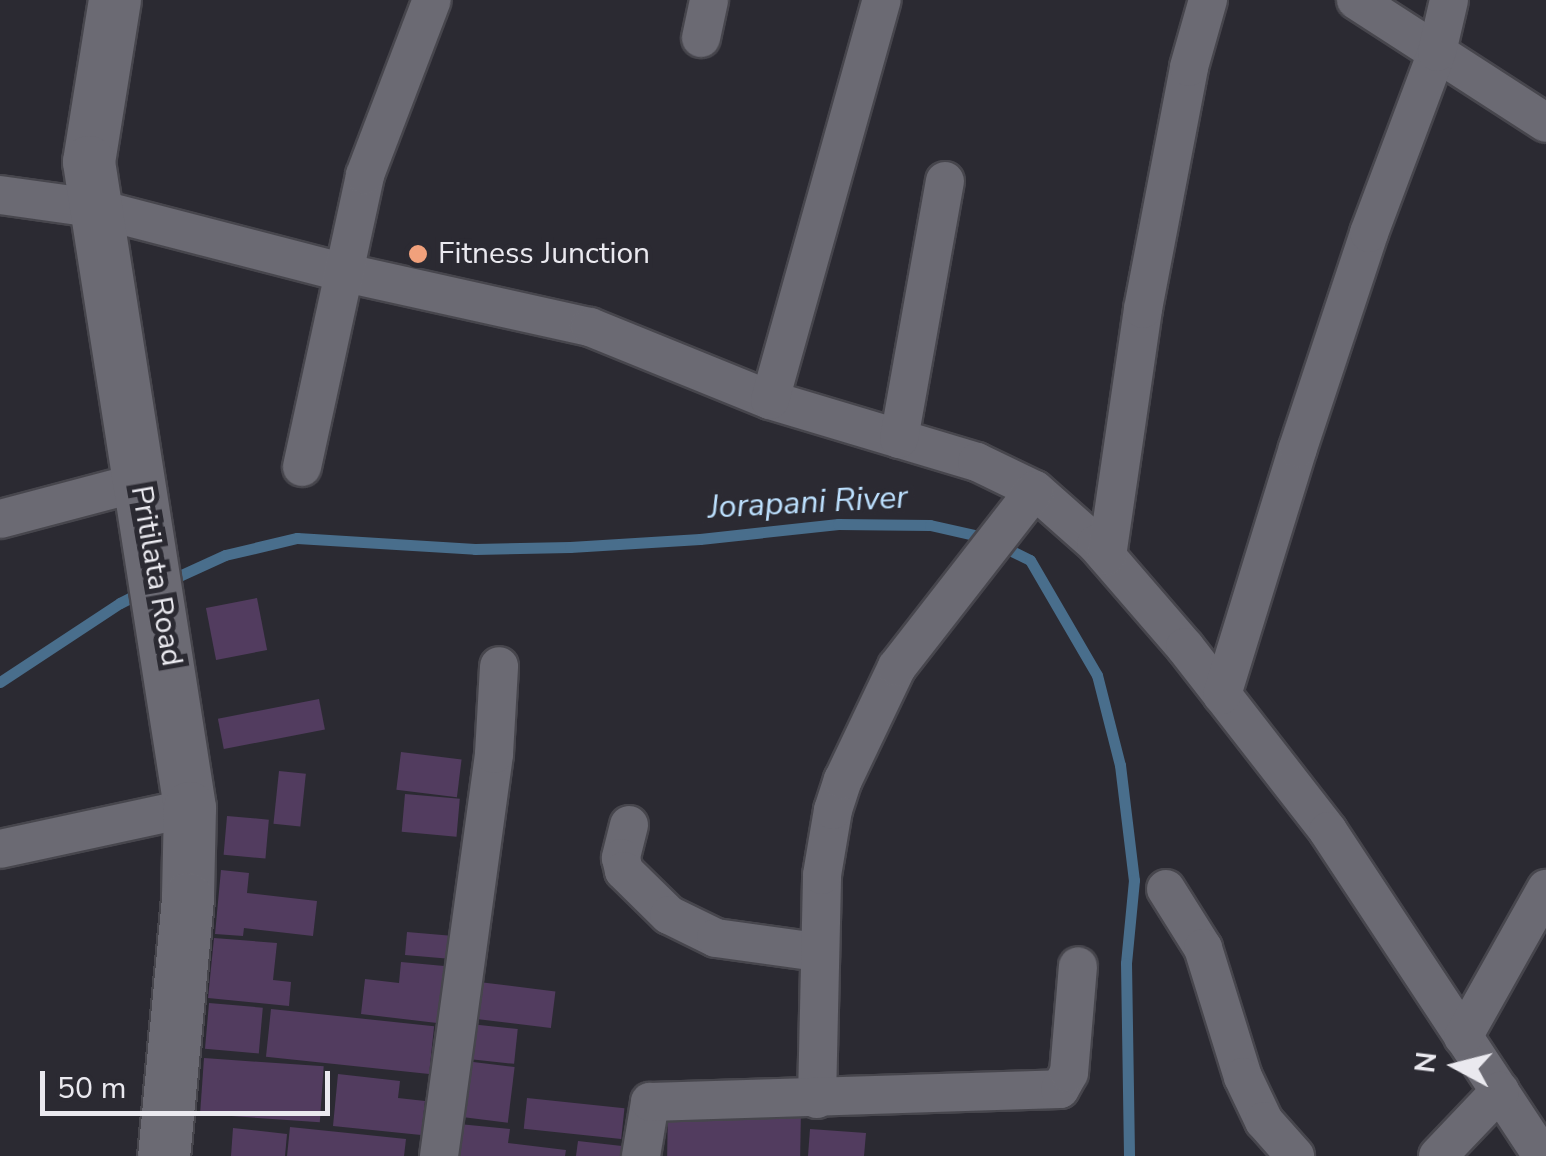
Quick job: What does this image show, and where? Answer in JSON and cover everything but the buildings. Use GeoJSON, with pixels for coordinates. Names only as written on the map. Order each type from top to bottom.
{"type":"FeatureCollection","features":[{"type":"Feature","properties":{"kind":"street","name":"Pritilata Road"},"geometry":{"type":"LineString","coordinates":[[115,0],[89,162],[173,678],[190,808],[188,899],[164,1156]]}},
{"type":"Feature","properties":{"kind":"street"},"geometry":{"type":"LineString","coordinates":[[302,467],[365,175],[432,0]]}},
{"type":"Feature","properties":{"kind":"street"},"geometry":{"type":"LineString","coordinates":[[701,38],[710,0]]}},
{"type":"Feature","properties":{"kind":"street"},"geometry":{"type":"LineString","coordinates":[[770,400],[882,0]]}},
{"type":"Feature","properties":{"kind":"street"},"geometry":{"type":"LineString","coordinates":[[1107,556],[1144,309],[1189,67],[1208,0]]}},
{"type":"Feature","properties":{"kind":"street"},"geometry":{"type":"LineString","coordinates":[[1356,0],[1546,123]]}},
{"type":"Feature","properties":{"kind":"street"},"geometry":{"type":"LineString","coordinates":[[1222,695],[1369,233],[1437,52],[1450,0]]}},
{"type":"Feature","properties":{"kind":"street"},"geometry":{"type":"LineString","coordinates":[[899,439],[946,181]]}},
{"type":"Feature","properties":{"kind":"street"},"geometry":{"type":"LineString","coordinates":[[0,195],[94,208],[346,272],[590,327],[770,400],[977,462],[1026,503],[1107,556],[1222,695],[1328,831],[1542,1156]]}},
{"type":"Feature","properties":{"kind":"street"},"geometry":{"type":"LineString","coordinates":[[0,519],[141,492]]}},
{"type":"Feature","properties":{"kind":"street"},"geometry":{"type":"LineString","coordinates":[[816,1099],[817,952],[824,857],[843,780],[898,667],[1026,503]]}},
{"type":"Feature","properties":{"kind":"street"},"geometry":{"type":"LineString","coordinates":[[439,1156],[494,754],[499,666]]}},
{"type":"Feature","properties":{"kind":"street"},"geometry":{"type":"LineString","coordinates":[[0,848],[190,808]]}},
{"type":"Feature","properties":{"kind":"street"},"geometry":{"type":"LineString","coordinates":[[629,825],[621,858],[624,871],[669,915],[716,938],[817,952]]}},
{"type":"Feature","properties":{"kind":"street"},"geometry":{"type":"LineString","coordinates":[[1166,889],[1203,948],[1243,1077],[1264,1120],[1295,1156]]}},
{"type":"Feature","properties":{"kind":"street"},"geometry":{"type":"LineString","coordinates":[[1464,1037],[1537,931],[1546,889]]}},
{"type":"Feature","properties":{"kind":"street"},"geometry":{"type":"LineString","coordinates":[[641,1156],[650,1102],[1060,1089],[1069,1073],[1078,966]]}},
{"type":"Feature","properties":{"kind":"street"},"geometry":{"type":"LineString","coordinates":[[1438,1156],[1500,1091]]}},
{"type":"Feature","properties":{"kind":"waterway","name":"Jorapani River"},"geometry":{"type":"LineString","coordinates":[[166,582],[225,555],[297,538],[475,549],[570,547],[700,539],[838,524],[930,525],[983,537],[1030,560],[1097,675],[1120,765],[1134,880],[1126,963],[1129,1156]]}},
{"type":"Feature","properties":{"kind":"waterway","name":"Jorapani River"},"geometry":{"type":"LineString","coordinates":[[0,682],[144,591]]}},
{"type":"Feature","properties":{"kind":"place","name":"Fitness Junction"},"geometry":{"type":"Point","coordinates":[418,254]}}]}
